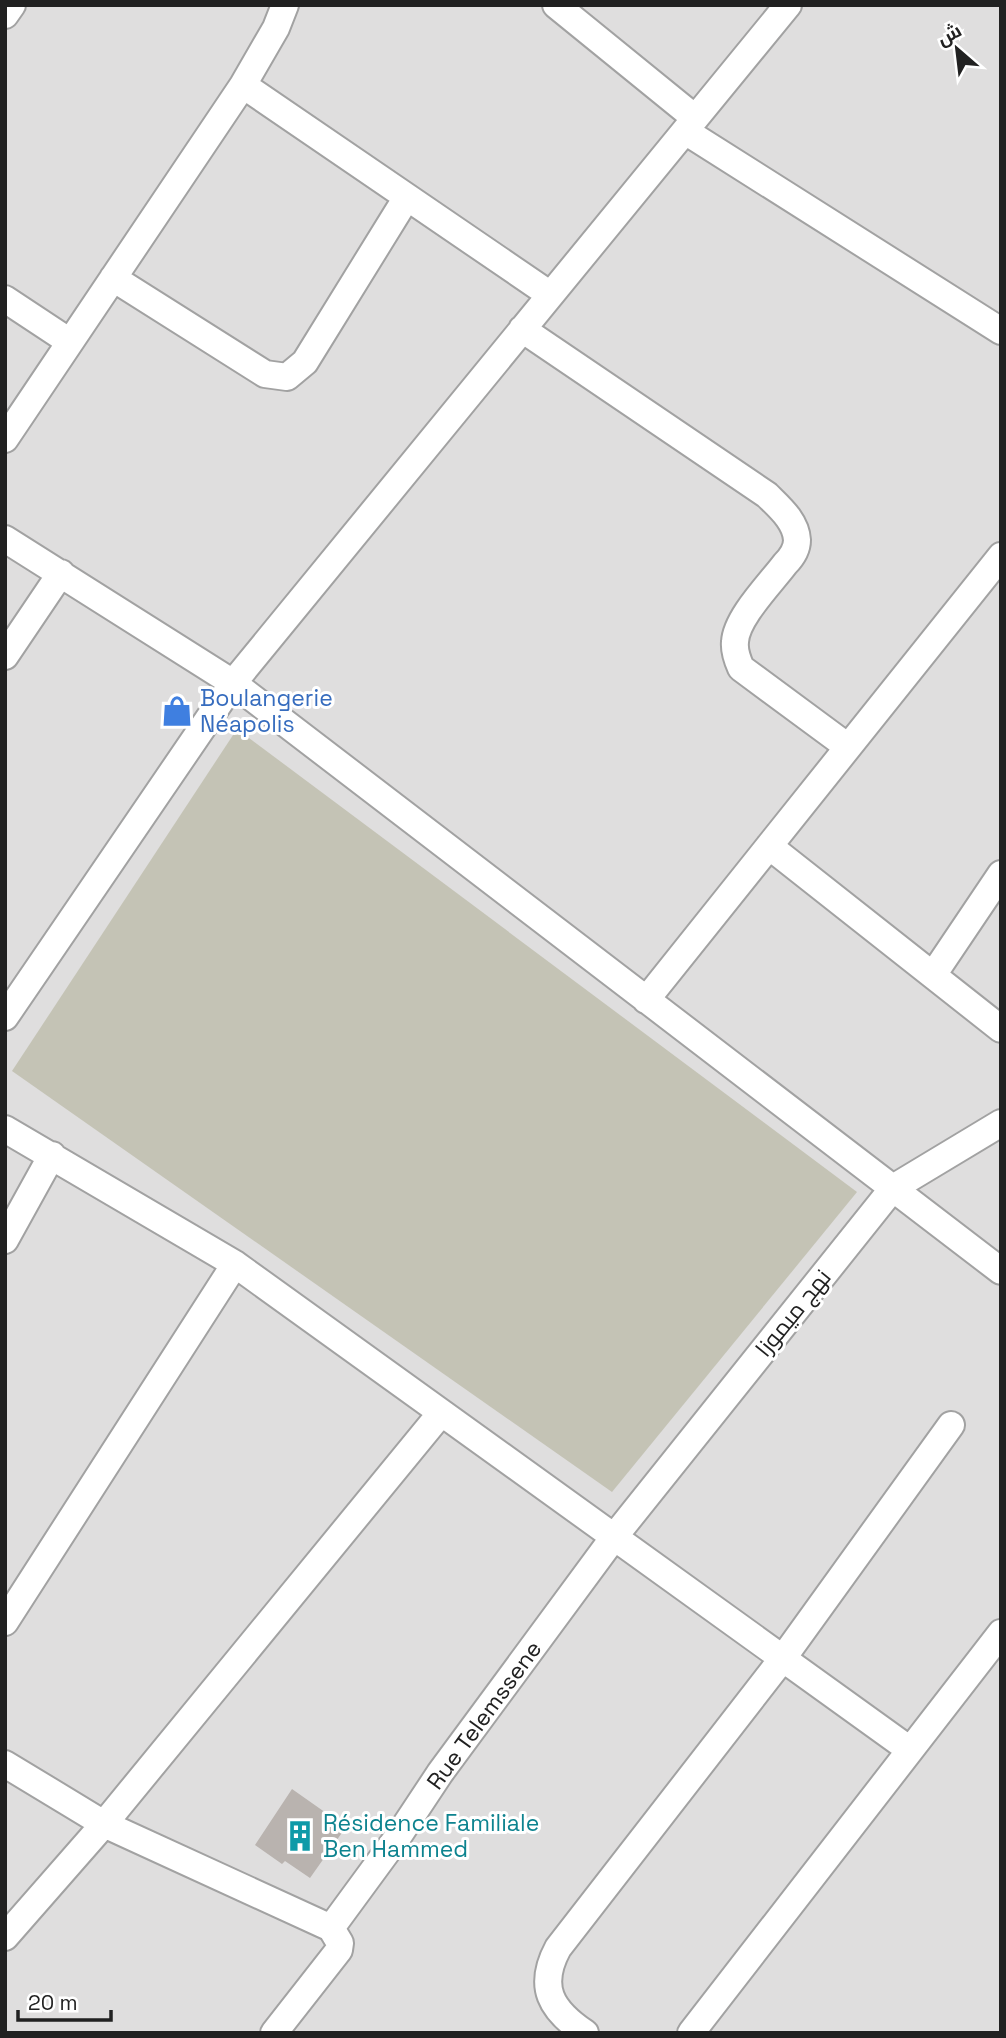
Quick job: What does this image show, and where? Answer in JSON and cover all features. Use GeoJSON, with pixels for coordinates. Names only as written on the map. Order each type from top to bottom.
{"type":"FeatureCollection","features":[{"type":"Feature","properties":{"kind":"street"},"geometry":{"type":"LineString","coordinates":[[5,15],[12,5]]}},
{"type":"Feature","properties":{"kind":"street"},"geometry":{"type":"LineString","coordinates":[[5,439],[243,85],[276,27],[285,5]]}},
{"type":"Feature","properties":{"kind":"street"},"geometry":{"type":"LineString","coordinates":[[556,5],[690,124],[1001,331]]}},
{"type":"Feature","properties":{"kind":"street"},"geometry":{"type":"LineString","coordinates":[[5,1017],[233,683],[788,5]]}},
{"type":"Feature","properties":{"kind":"street"},"geometry":{"type":"LineString","coordinates":[[243,85],[549,294]]}},
{"type":"Feature","properties":{"kind":"street"},"geometry":{"type":"LineString","coordinates":[[113,278],[265,374],[287,377],[305,362],[407,197]]}},
{"type":"Feature","properties":{"kind":"street"},"geometry":{"type":"LineString","coordinates":[[5,299],[70,342]]}},
{"type":"Feature","properties":{"kind":"street"},"geometry":{"type":"LineString","coordinates":[[522,329],[767,495],[783,511],[792,523],[797,541],[793,555],[740,623],[734,640],[736,655],[741,668],[848,747]]}},
{"type":"Feature","properties":{"kind":"street"},"geometry":{"type":"LineString","coordinates":[[5,539],[233,683],[1001,1271]]}},
{"type":"Feature","properties":{"kind":"street"},"geometry":{"type":"LineString","coordinates":[[646,1000],[1001,556]]}},
{"type":"Feature","properties":{"kind":"street"},"geometry":{"type":"LineString","coordinates":[[5,656],[61,573]]}},
{"type":"Feature","properties":{"kind":"street"},"geometry":{"type":"LineString","coordinates":[[769,846],[1001,1030]]}},
{"type":"Feature","properties":{"kind":"street"},"geometry":{"type":"LineString","coordinates":[[933,975],[1001,874]]}},
{"type":"Feature","properties":{"kind":"street","name":"نهج ميموزا"},"geometry":{"type":"LineString","coordinates":[[614,1538],[892,1188],[1001,1123]]}},
{"type":"Feature","properties":{"kind":"street"},"geometry":{"type":"LineString","coordinates":[[5,1129],[235,1264],[910,1750]]}},
{"type":"Feature","properties":{"kind":"street"},"geometry":{"type":"LineString","coordinates":[[5,1240],[52,1155]]}},
{"type":"Feature","properties":{"kind":"street"},"geometry":{"type":"LineString","coordinates":[[5,1622],[235,1264]]}},
{"type":"Feature","properties":{"kind":"street"},"geometry":{"type":"LineString","coordinates":[[5,1937],[104,1824],[442,1413]]}},
{"type":"Feature","properties":{"kind":"street"},"geometry":{"type":"LineString","coordinates":[[585,2033],[556,2010],[551,1997],[548,1971],[558,1948],[783,1658],[951,1425]]}},
{"type":"Feature","properties":{"kind":"street","name":"Rue Telemssene"},"geometry":{"type":"LineString","coordinates":[[331,1928],[397,1838],[440,1773],[614,1538]]}},
{"type":"Feature","properties":{"kind":"street"},"geometry":{"type":"LineString","coordinates":[[691,2033],[1001,1633]]}},
{"type":"Feature","properties":{"kind":"street"},"geometry":{"type":"LineString","coordinates":[[5,1764],[104,1824],[331,1928],[340,1943],[339,1950],[274,2033]]}},
{"type":"Feature","properties":{"kind":"shaded area"},"geometry":{"type":"Polygon","coordinates":[[[5,5],[1001,5],[1001,2033],[5,2033],[5,5]]]}},
{"type":"Feature","properties":{"kind":"shaded area"},"geometry":{"type":"Polygon","coordinates":[[[237,729],[857,1192],[612,1492],[12,1071],[237,729]]]}},
{"type":"Feature","properties":{"kind":"building","name":"Résidence Familiale Ben Hammed"},"geometry":{"type":"Polygon","coordinates":[[[292,1789],[346,1827],[310,1878],[285,1861],[282,1864],[255,1845],[292,1789]]]}},
{"type":"Feature","properties":{"kind":"place","name":"Boulangerie Néapolis"},"geometry":{"type":"Point","coordinates":[177,711]}},
{"type":"Feature","properties":{"kind":"place","name":"Résidence Familiale Ben Hammed"},"geometry":{"type":"Point","coordinates":[300,1836]}}]}
